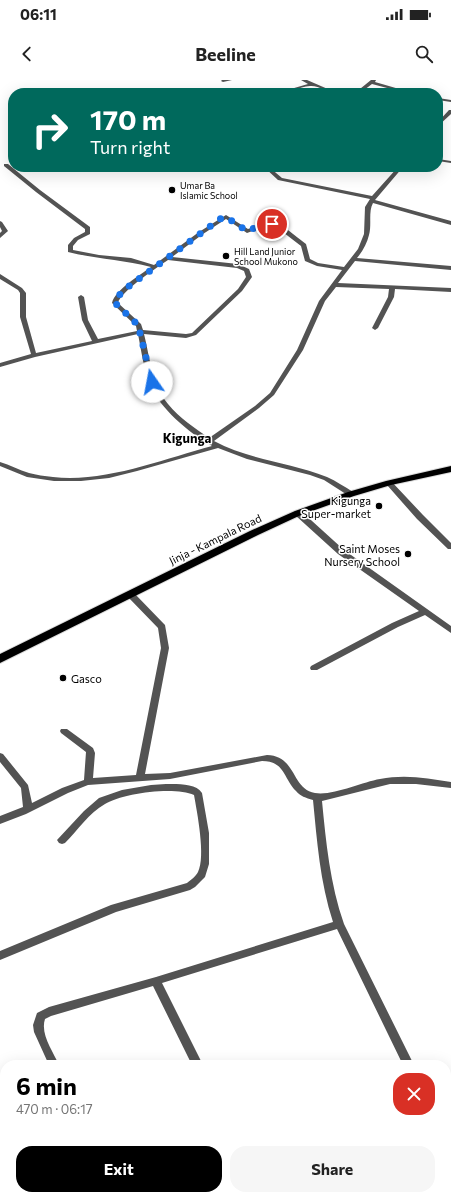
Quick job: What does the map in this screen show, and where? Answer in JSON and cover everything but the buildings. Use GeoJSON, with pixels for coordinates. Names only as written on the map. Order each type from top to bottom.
{"type":"FeatureCollection","features":[{"type":"Feature","properties":{"kind":"highway","name":"Jinja - Kampala Road"},"geometry":{"type":"LineString","coordinates":[[0,659],[254,533],[298,513],[351,494],[389,483],[451,469]]}},
{"type":"Feature","properties":{"kind":"street"},"geometry":{"type":"LineString","coordinates":[[223,81],[230,80]]}},
{"type":"Feature","properties":{"kind":"street"},"geometry":{"type":"LineString","coordinates":[[303,80],[322,88]]}},
{"type":"Feature","properties":{"kind":"street"},"geometry":{"type":"LineString","coordinates":[[364,88],[373,81],[395,88]]}},
{"type":"Feature","properties":{"kind":"street"},"geometry":{"type":"LineString","coordinates":[[297,88],[312,84]]}},
{"type":"Feature","properties":{"kind":"street"},"geometry":{"type":"LineString","coordinates":[[443,120],[451,111]]}},
{"type":"Feature","properties":{"kind":"street"},"geometry":{"type":"LineString","coordinates":[[15,172],[88,228],[88,233],[76,239],[70,246],[70,251],[99,257],[131,260],[156,267]]}},
{"type":"Feature","properties":{"kind":"street"},"geometry":{"type":"LineString","coordinates":[[271,172],[286,180],[372,200],[451,223]]}},
{"type":"Feature","properties":{"kind":"street"},"geometry":{"type":"LineString","coordinates":[[209,441],[265,401],[272,394],[300,350],[322,301],[361,249],[366,234],[368,207],[372,200],[397,172]]}},
{"type":"Feature","properties":{"kind":"street"},"geometry":{"type":"LineString","coordinates":[[345,269],[317,264],[307,260],[304,245],[277,225],[265,224],[247,231],[226,217],[128,287],[115,301],[119,307],[138,325],[141,332],[152,382],[165,405],[177,417],[218,446],[249,458],[326,479],[351,494]]}},
{"type":"Feature","properties":{"kind":"street"},"geometry":{"type":"LineString","coordinates":[[0,222],[5,231],[0,236]]}},
{"type":"Feature","properties":{"kind":"street"},"geometry":{"type":"LineString","coordinates":[[0,365],[34,355],[141,332],[186,336],[194,334],[240,290],[249,277],[247,270],[238,266],[167,258]]}},
{"type":"Feature","properties":{"kind":"street"},"geometry":{"type":"LineString","coordinates":[[354,259],[451,268]]}},
{"type":"Feature","properties":{"kind":"street"},"geometry":{"type":"LineString","coordinates":[[0,276],[20,289],[23,293],[23,317],[34,355]]}},
{"type":"Feature","properties":{"kind":"street"},"geometry":{"type":"LineString","coordinates":[[333,285],[451,290]]}},
{"type":"Feature","properties":{"kind":"street"},"geometry":{"type":"LineString","coordinates":[[375,328],[391,297],[392,288]]}},
{"type":"Feature","properties":{"kind":"street"},"geometry":{"type":"LineString","coordinates":[[81,297],[85,320],[96,342]]}},
{"type":"Feature","properties":{"kind":"street"},"geometry":{"type":"LineString","coordinates":[[0,464],[25,476],[40,479],[53,480],[96,478],[127,472],[218,446]]}},
{"type":"Feature","properties":{"kind":"street"},"geometry":{"type":"LineString","coordinates":[[389,483],[420,517],[451,547]]}},
{"type":"Feature","properties":{"kind":"street"},"geometry":{"type":"LineString","coordinates":[[298,513],[341,552],[451,630]]}},
{"type":"Feature","properties":{"kind":"street"},"geometry":{"type":"LineString","coordinates":[[131,595],[162,627],[165,648],[140,779]]}},
{"type":"Feature","properties":{"kind":"street"},"geometry":{"type":"LineString","coordinates":[[314,668],[395,625],[425,612]]}},
{"type":"Feature","properties":{"kind":"street"},"geometry":{"type":"LineString","coordinates":[[64,731],[90,750],[88,782]]}},
{"type":"Feature","properties":{"kind":"street"},"geometry":{"type":"LineString","coordinates":[[0,756],[25,787],[28,808]]}},
{"type":"Feature","properties":{"kind":"street"},"geometry":{"type":"LineString","coordinates":[[0,820],[59,792],[88,782],[170,776],[262,758],[275,759],[282,765],[297,789],[305,795],[317,797],[382,781],[414,780],[451,785]]}},
{"type":"Feature","properties":{"kind":"street"},"geometry":{"type":"LineString","coordinates":[[0,956],[114,908],[190,886],[198,880],[203,872],[205,854],[202,812],[198,793],[188,788],[166,788],[121,793],[111,796],[101,802],[62,840]]}},
{"type":"Feature","properties":{"kind":"street"},"geometry":{"type":"LineString","coordinates":[[317,797],[327,886],[339,924],[407,1060]]}},
{"type":"Feature","properties":{"kind":"street"},"geometry":{"type":"LineString","coordinates":[[52,1060],[39,1032],[38,1025],[42,1016],[49,1012],[156,981],[339,924]]}},
{"type":"Feature","properties":{"kind":"street"},"geometry":{"type":"LineString","coordinates":[[156,981],[196,1060]]}},
{"type":"Feature","properties":{"kind":"place","name":"Umar Ba Islamic School"},"geometry":{"type":"Point","coordinates":[172,190]}},
{"type":"Feature","properties":{"kind":"place","name":"Hill Land Junior School Mukono"},"geometry":{"type":"Point","coordinates":[226,256]}},
{"type":"Feature","properties":{"kind":"place","name":"Kigunga Super-market"},"geometry":{"type":"Point","coordinates":[379,506]}},
{"type":"Feature","properties":{"kind":"place","name":"Saint Moses Nursery School"},"geometry":{"type":"Point","coordinates":[408,554]}},
{"type":"Feature","properties":{"kind":"place","name":"Gasco"},"geometry":{"type":"Point","coordinates":[63,678]}},
{"type":"Feature","properties":{"kind":"district","name":"Kigunga"},"geometry":{"type":"Point","coordinates":[187,438]}},
{"type":"Feature","properties":{"kind":"route"},"geometry":{"type":"LineString","coordinates":[[152,382],[141,332],[138,325],[115,303],[116,298],[128,287],[151,272],[167,258],[220,219],[226,217],[247,231],[265,224],[272,224]]}}]}
